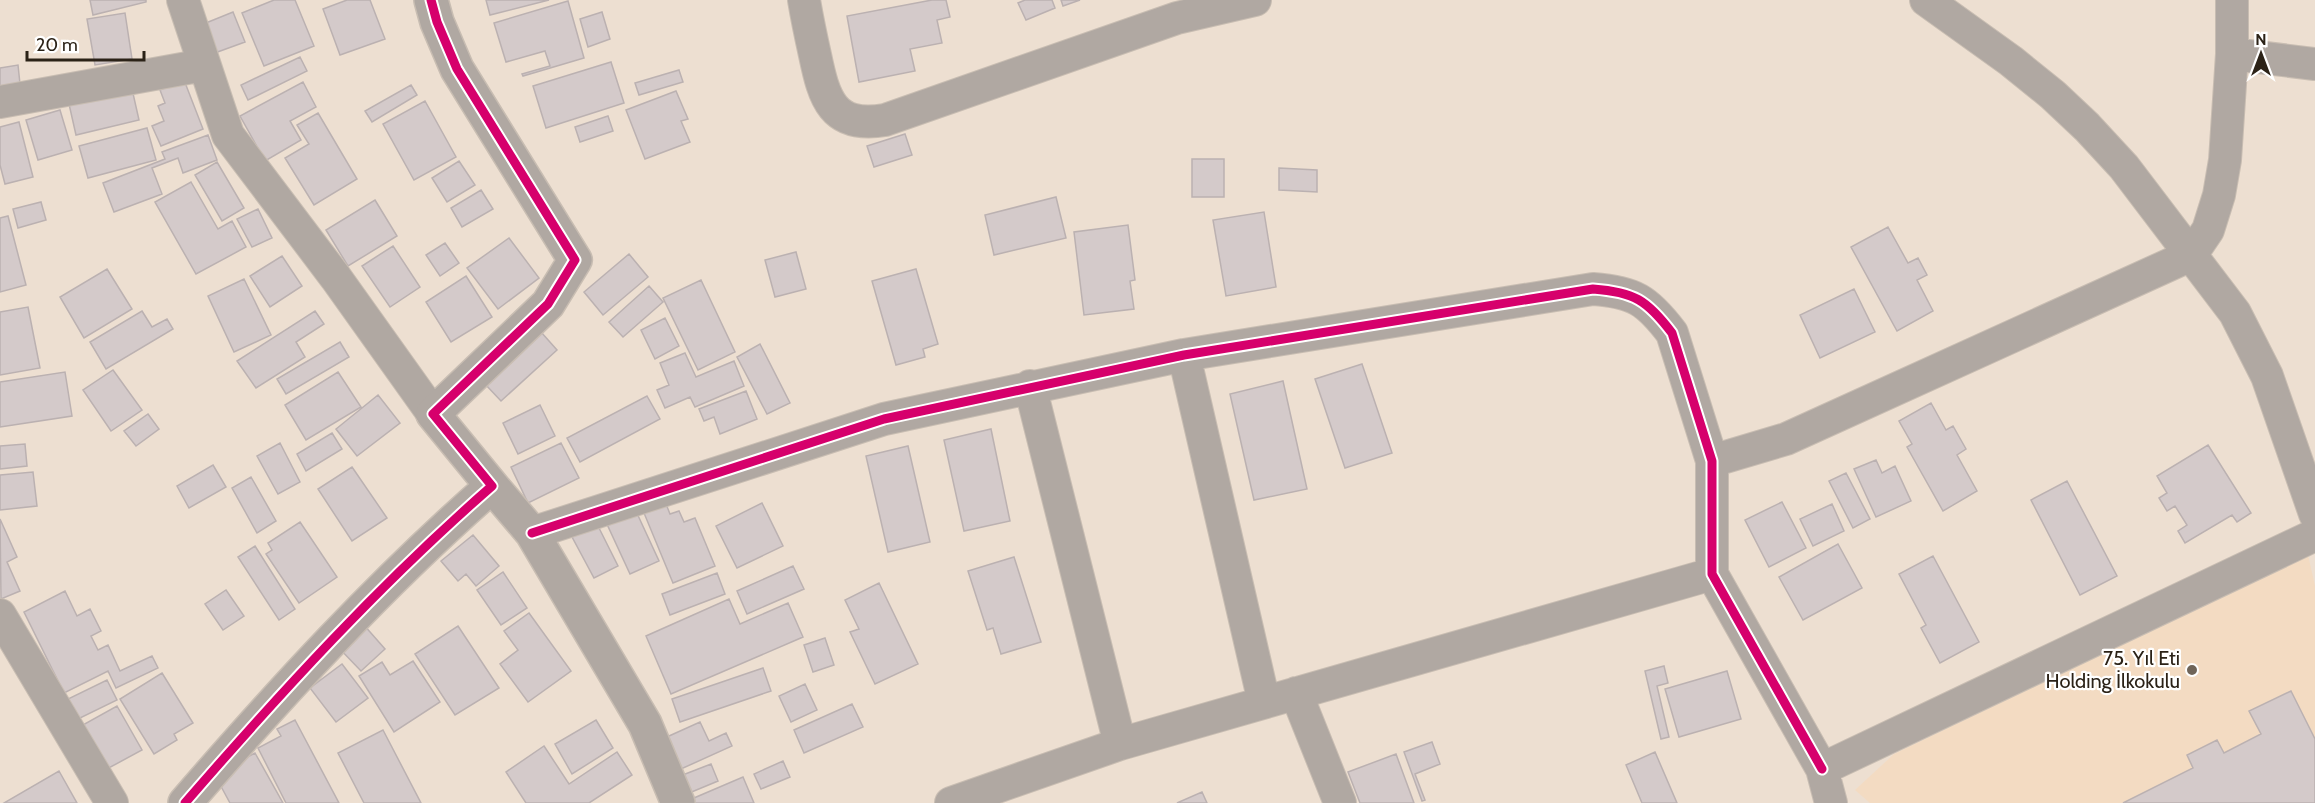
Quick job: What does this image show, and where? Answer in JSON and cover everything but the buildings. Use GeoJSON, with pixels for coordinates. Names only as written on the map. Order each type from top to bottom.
{"type":"FeatureCollection","features":[{"type":"Feature","properties":{"kind":"street"},"geometry":{"type":"LineString","coordinates":[[183,0],[228,135],[336,278],[433,414],[532,533],[645,724],[678,803]]}},
{"type":"Feature","properties":{"kind":"street"},"geometry":{"type":"LineString","coordinates":[[431,0],[437,22],[457,69],[576,260],[548,304],[433,414]]}},
{"type":"Feature","properties":{"kind":"street"},"geometry":{"type":"LineString","coordinates":[[804,0],[825,96],[841,115],[855,121],[870,122],[885,120],[1174,9],[1255,0]]}},
{"type":"Feature","properties":{"kind":"street"},"geometry":{"type":"LineString","coordinates":[[1926,0],[2011,61],[2053,95],[2087,127],[2124,167],[2235,313],[2267,376],[2315,513]]}},
{"type":"Feature","properties":{"kind":"street"},"geometry":{"type":"LineString","coordinates":[[1712,461],[1786,439],[2191,255],[2208,230],[2218,195],[2224,160],[2232,54],[2232,0]]}},
{"type":"Feature","properties":{"kind":"street"},"geometry":{"type":"LineString","coordinates":[[2232,54],[2315,64]]}},
{"type":"Feature","properties":{"kind":"street"},"geometry":{"type":"LineString","coordinates":[[0,102],[204,65]]}},
{"type":"Feature","properties":{"kind":"street"},"geometry":{"type":"LineString","coordinates":[[532,533],[884,419],[1184,355],[1593,289],[1620,291],[1643,302],[1658,315],[1672,333],[1712,461],[1712,574],[1822,769],[1831,803]]}},
{"type":"Feature","properties":{"kind":"street"},"geometry":{"type":"LineString","coordinates":[[1184,355],[1264,702]]}},
{"type":"Feature","properties":{"kind":"street"},"geometry":{"type":"LineString","coordinates":[[1030,387],[1120,744]]}},
{"type":"Feature","properties":{"kind":"street"},"geometry":{"type":"LineString","coordinates":[[185,803],[271,704],[434,537],[492,486]]}},
{"type":"Feature","properties":{"kind":"street"},"geometry":{"type":"LineString","coordinates":[[1822,769],[2315,535]]}},
{"type":"Feature","properties":{"kind":"street"},"geometry":{"type":"LineString","coordinates":[[951,803],[1120,744],[1712,574]]}},
{"type":"Feature","properties":{"kind":"street"},"geometry":{"type":"LineString","coordinates":[[0,615],[112,803]]}},
{"type":"Feature","properties":{"kind":"street"},"geometry":{"type":"LineString","coordinates":[[1296,693],[1340,803]]}},
{"type":"Feature","properties":{"kind":"shaded area","name":"75. Yıl Eti Holding İlkokulu"},"geometry":{"type":"Polygon","coordinates":[[[2308,555],[2315,586],[2315,803],[1870,803],[1855,790],[1894,754],[2308,555]]]}},
{"type":"Feature","properties":{"kind":"cycle path"},"geometry":{"type":"LineString","coordinates":[[185,803],[333,639],[411,561],[492,486],[433,414],[548,304],[575,260],[457,69],[437,22],[431,0]]}},
{"type":"Feature","properties":{"kind":"cycle path"},"geometry":{"type":"LineString","coordinates":[[532,533],[884,419],[1184,355],[1593,289],[1619,292],[1647,305],[1672,333],[1712,461],[1712,574],[1822,769]]}},
{"type":"Feature","properties":{"kind":"place","name":"75. Yıl Eti Holding İlkokulu"},"geometry":{"type":"Point","coordinates":[2192,670]}}]}
